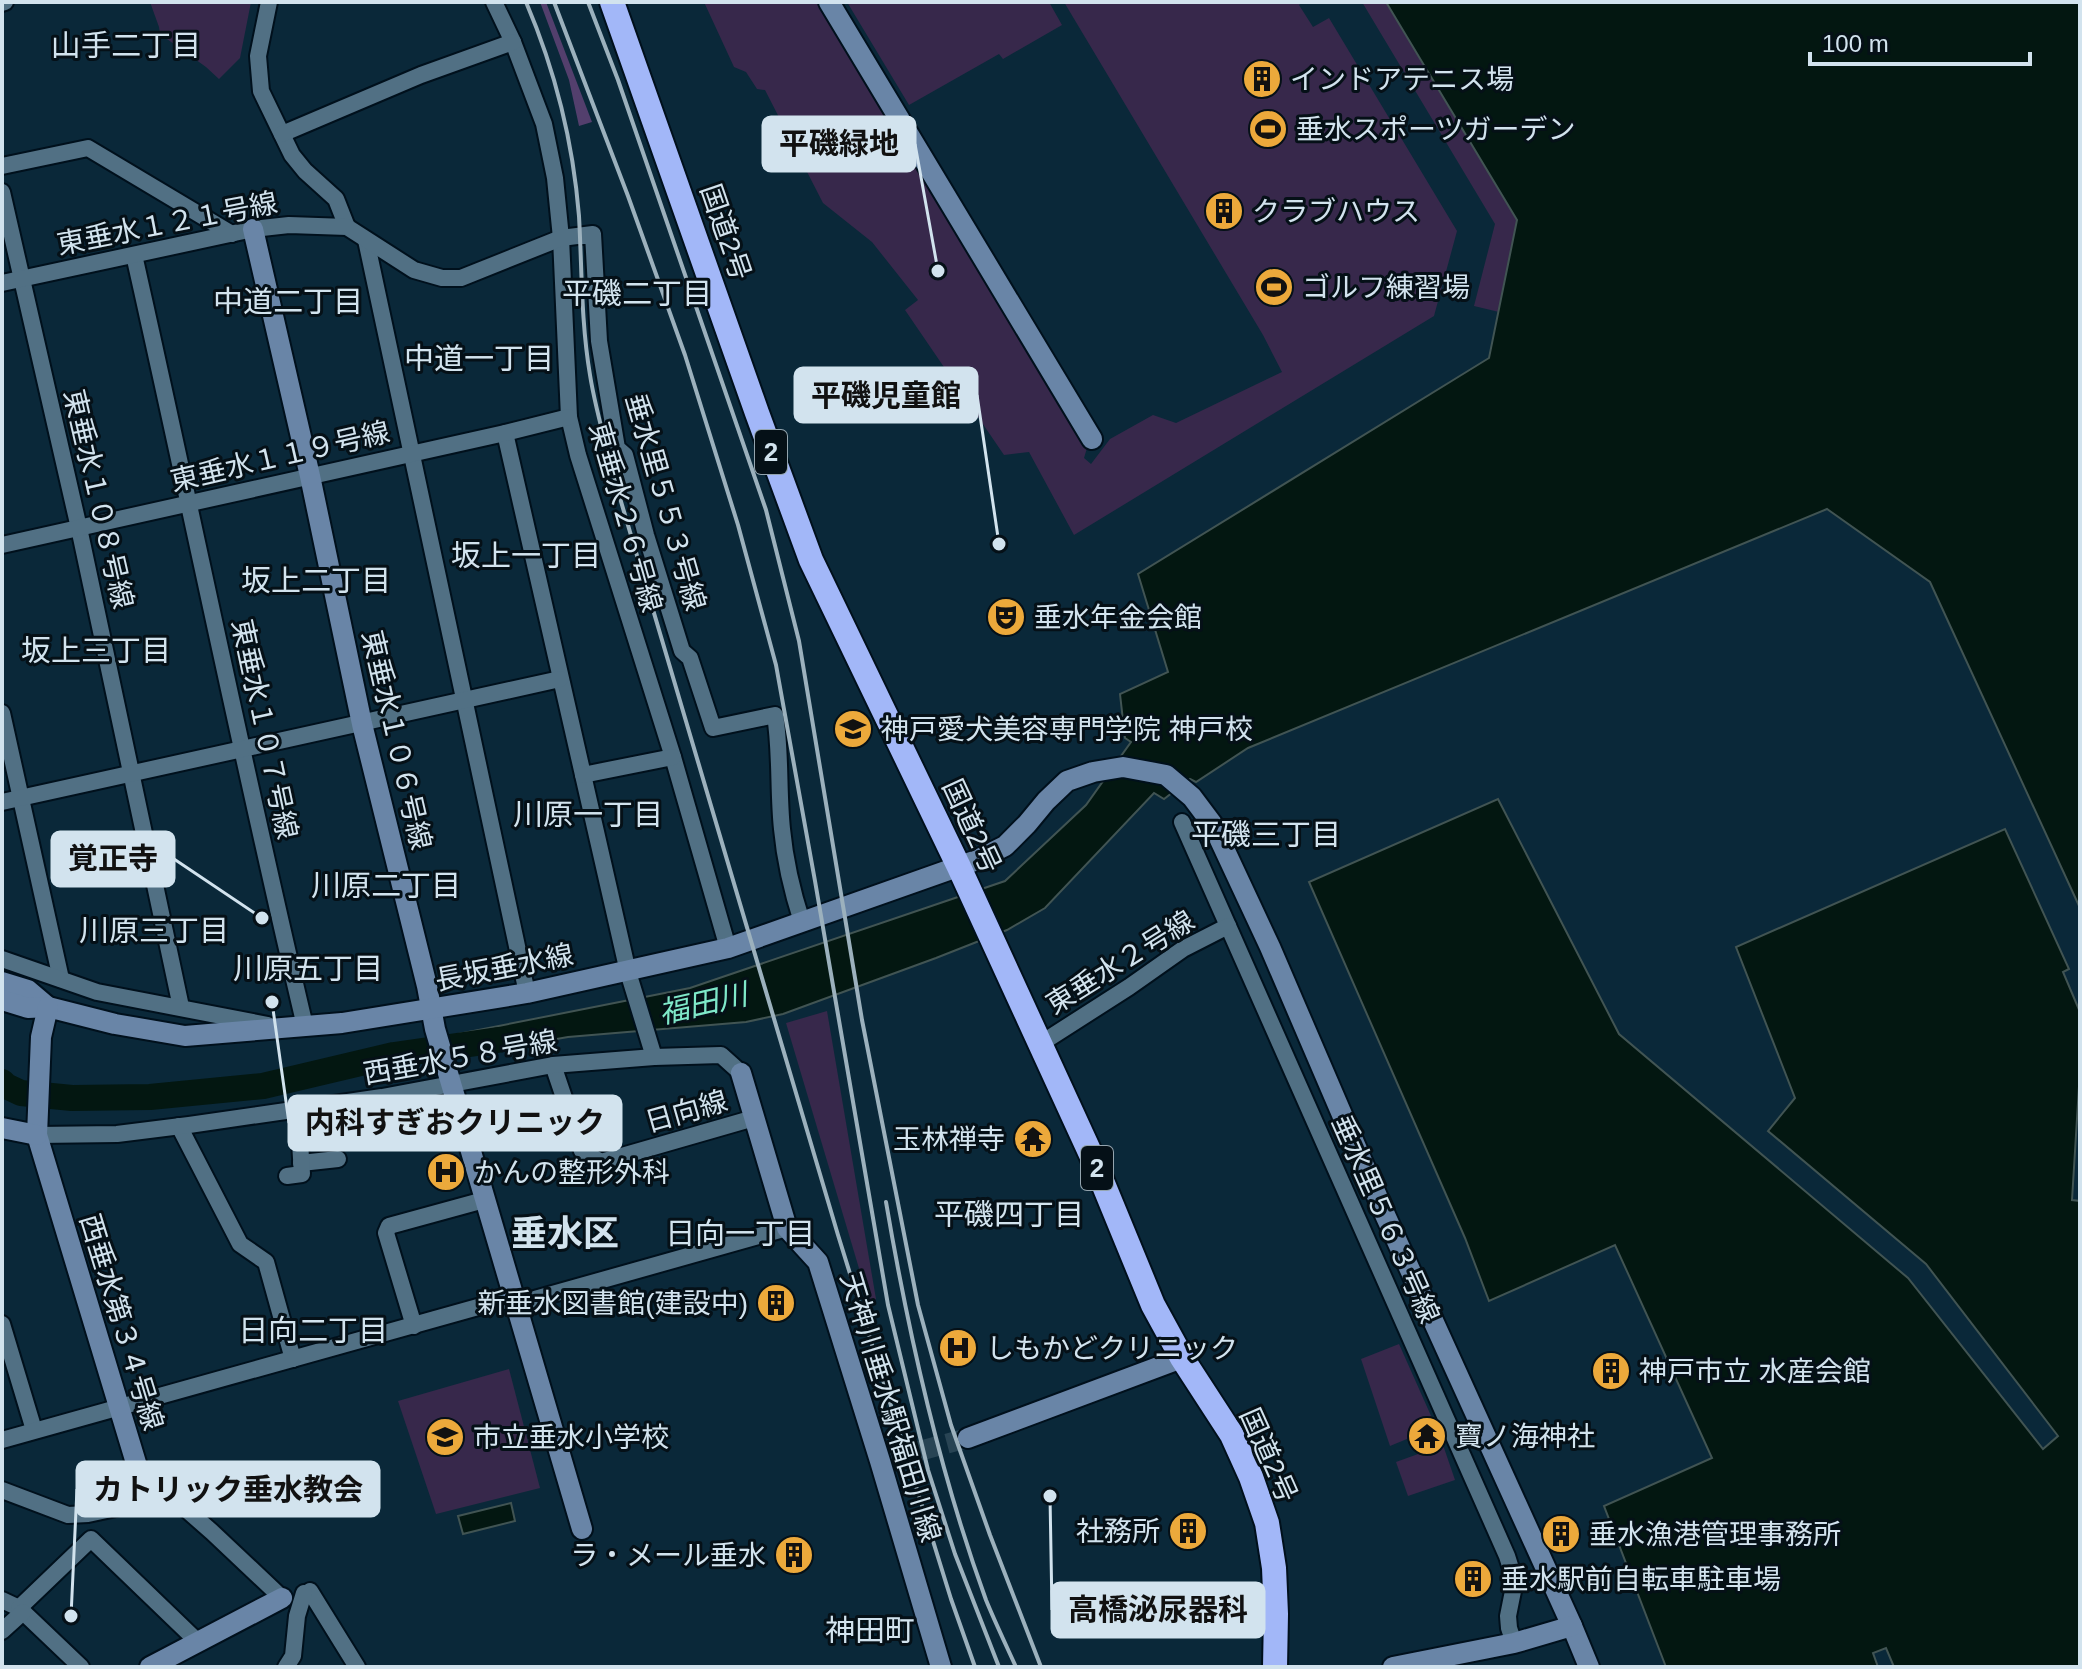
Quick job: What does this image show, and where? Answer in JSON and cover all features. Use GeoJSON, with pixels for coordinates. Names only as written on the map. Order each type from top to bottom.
{"type":"FeatureCollection","features":[{"type":"Feature","properties":{"kind":"highway","name":"国道2号"},"geometry":{"type":"LineString","coordinates":[[612,2],[811,560],[963,877],[1093,1159],[1153,1305],[1182,1358],[1232,1435],[1251,1477],[1267,1523],[1274,1568],[1275,1667]]}},
{"type":"Feature","properties":{"kind":"street"},"geometry":{"type":"LineString","coordinates":[[269,2],[258,56],[261,91],[292,155],[336,199],[347,227],[414,270],[442,278],[461,278],[561,238]]}},
{"type":"Feature","properties":{"kind":"street","name":"東垂水２６号線"},"geometry":{"type":"LineString","coordinates":[[494,2],[513,42],[544,124],[555,178],[561,238],[569,417],[578,455],[673,757],[728,948]]}},
{"type":"Feature","properties":{"kind":"street"},"geometry":{"type":"LineString","coordinates":[[829,2],[1092,439]]}},
{"type":"Feature","properties":{"kind":"street"},"geometry":{"type":"LineString","coordinates":[[282,134],[421,75],[513,42]]}},
{"type":"Feature","properties":{"kind":"street"},"geometry":{"type":"LineString","coordinates":[[2,166],[88,148],[232,234]]}},
{"type":"Feature","properties":{"kind":"street","name":"東垂水１０８号線"},"geometry":{"type":"LineString","coordinates":[[2,192],[79,528],[181,1007]]}},
{"type":"Feature","properties":{"kind":"street","name":"東垂水１２１号線"},"geometry":{"type":"LineString","coordinates":[[2,283],[253,229],[289,225],[347,227]]}},
{"type":"Feature","properties":{"kind":"street","name":"東垂水１０６号線"},"geometry":{"type":"LineString","coordinates":[[253,229],[310,476],[362,724],[448,1078],[582,1529]]}},
{"type":"Feature","properties":{"kind":"street","name":"垂水里５５３号線"},"geometry":{"type":"LineString","coordinates":[[561,238],[593,234],[599,341],[617,448],[625,455],[682,651],[690,658],[713,728],[775,715],[788,877],[802,922]]}},
{"type":"Feature","properties":{"kind":"street"},"geometry":{"type":"LineString","coordinates":[[366,240],[527,993]]}},
{"type":"Feature","properties":{"kind":"street","name":"東垂水１０７号線"},"geometry":{"type":"LineString","coordinates":[[134,255],[242,751],[294,1027]]}},
{"type":"Feature","properties":{"kind":"street","name":"東垂水１１９号線"},"geometry":{"type":"LineString","coordinates":[[2,545],[569,417]]}},
{"type":"Feature","properties":{"kind":"street"},"geometry":{"type":"LineString","coordinates":[[505,433],[630,979],[654,1057]]}},
{"type":"Feature","properties":{"kind":"street"},"geometry":{"type":"LineString","coordinates":[[2,802],[560,679]]}},
{"type":"Feature","properties":{"kind":"street"},"geometry":{"type":"LineString","coordinates":[[2,713],[61,979]]}},
{"type":"Feature","properties":{"kind":"street"},"geometry":{"type":"LineString","coordinates":[[583,775],[673,757]]}},
{"type":"Feature","properties":{"kind":"street","name":"長坂垂水線"},"geometry":{"type":"LineString","coordinates":[[2,1000],[28,1008],[48,1007],[115,1024],[185,1036],[434,1019],[527,993],[630,979],[802,922],[963,877],[977,860],[1005,846],[1067,781],[1093,772],[1123,767],[1166,775],[1192,797],[1213,825],[1589,1667]]}},
{"type":"Feature","properties":{"kind":"street","name":"垂水里５６３号線"},"geometry":{"type":"LineString","coordinates":[[1182,822],[1507,1556],[1513,1575],[1508,1616],[1514,1643]]}},
{"type":"Feature","properties":{"kind":"street","name":"東垂水２号線"},"geometry":{"type":"LineString","coordinates":[[1040,1044],[1183,949],[1228,926]]}},
{"type":"Feature","properties":{"kind":"street"},"geometry":{"type":"LineString","coordinates":[[2,959],[97,992],[294,1027]]}},
{"type":"Feature","properties":{"kind":"street","name":"長坂垂水線"},"geometry":{"type":"LineString","coordinates":[[2,982],[28,990],[48,1007]]}},
{"type":"Feature","properties":{"kind":"street","name":"西垂水第３４号線"},"geometry":{"type":"LineString","coordinates":[[48,1007],[41,1037],[37,1130],[146,1496]]}},
{"type":"Feature","properties":{"kind":"street","name":"天神川垂水駅福田川線"},"geometry":{"type":"LineString","coordinates":[[654,1057],[721,1055],[741,1073],[787,1228],[818,1262],[885,1460],[941,1667]]}},
{"type":"Feature","properties":{"kind":"street","name":"西垂水５８号線"},"geometry":{"type":"LineString","coordinates":[[37,1130],[117,1134],[382,1097],[448,1078],[654,1057]]}},
{"type":"Feature","properties":{"kind":"street","name":"日向線"},"geometry":{"type":"LineString","coordinates":[[553,1065],[582,1151],[601,1162],[754,1118]]}},
{"type":"Feature","properties":{"kind":"street"},"geometry":{"type":"LineString","coordinates":[[287,1176],[302,1174],[298,1110]]}},
{"type":"Feature","properties":{"kind":"street"},"geometry":{"type":"LineString","coordinates":[[179,1126],[240,1244],[266,1262],[293,1359]]}},
{"type":"Feature","properties":{"kind":"street"},"geometry":{"type":"LineString","coordinates":[[2,1128],[37,1130]]}},
{"type":"Feature","properties":{"kind":"street"},"geometry":{"type":"LineString","coordinates":[[301,1163],[338,1159]]}},
{"type":"Feature","properties":{"kind":"street"},"geometry":{"type":"LineString","coordinates":[[414,1326],[386,1233],[389,1226],[484,1200]]}},
{"type":"Feature","properties":{"kind":"street"},"geometry":{"type":"LineString","coordinates":[[2,1440],[503,1300],[517,1304],[787,1228]]}},
{"type":"Feature","properties":{"kind":"street"},"geometry":{"type":"LineString","coordinates":[[2,1324],[34,1430]]}},
{"type":"Feature","properties":{"kind":"street"},"geometry":{"type":"LineString","coordinates":[[968,1438],[1182,1358]]}},
{"type":"Feature","properties":{"kind":"street"},"geometry":{"type":"LineString","coordinates":[[2,1490],[68,1515],[116,1508],[146,1496],[179,1503],[282,1598],[150,1667]]}},
{"type":"Feature","properties":{"kind":"street"},"geometry":{"type":"LineString","coordinates":[[2,1631],[91,1539],[198,1642]]}},
{"type":"Feature","properties":{"kind":"street"},"geometry":{"type":"LineString","coordinates":[[286,1667],[293,1656],[297,1616],[307,1592],[357,1667]]}},
{"type":"Feature","properties":{"kind":"street"},"geometry":{"type":"LineString","coordinates":[[2,1600],[21,1610],[81,1667]]}},
{"type":"Feature","properties":{"kind":"street"},"geometry":{"type":"LineString","coordinates":[[1393,1667],[1514,1643],[1572,1626]]}},
{"type":"Feature","properties":{"kind":"shaded area"},"geometry":{"type":"Polygon","coordinates":[[[150,2],[251,2],[240,58],[219,79],[160,34],[150,2]]]}},
{"type":"Feature","properties":{"kind":"shaded area"},"geometry":{"type":"Polygon","coordinates":[[[540,2],[546,2],[592,122],[579,126],[569,80],[540,2]]]}},
{"type":"Feature","properties":{"kind":"shaded area"},"geometry":{"type":"Polygon","coordinates":[[[704,2],[819,2],[1087,448],[1084,458],[1091,464],[1110,439],[1153,415],[1176,423],[1282,372],[1263,335],[1064,2],[1302,2],[1299,5],[1313,27],[1329,18],[1457,231],[1434,316],[1074,535],[1029,452],[1004,455],[905,310],[918,300],[872,242],[823,203],[765,90],[757,89],[746,72],[734,67],[704,2]]]}},
{"type":"Feature","properties":{"kind":"shaded area"},"geometry":{"type":"Polygon","coordinates":[[[847,2],[1049,2],[1062,25],[1003,59],[999,54],[909,105],[847,2]]]}},
{"type":"Feature","properties":{"kind":"shaded area"},"geometry":{"type":"Polygon","coordinates":[[[1362,2],[1386,2],[1517,220],[1499,312],[1474,306],[1495,224],[1362,2]]]}},
{"type":"Feature","properties":{"kind":"shaded area"},"geometry":{"type":"Polygon","coordinates":[[[827,1011],[876,1299],[869,1302],[786,1023],[827,1011]]]}},
{"type":"Feature","properties":{"kind":"shaded area"},"geometry":{"type":"Polygon","coordinates":[[[1399,1344],[1436,1427],[1390,1446],[1361,1359],[1399,1344]]]}},
{"type":"Feature","properties":{"kind":"shaded area"},"geometry":{"type":"Polygon","coordinates":[[[509,1369],[540,1488],[436,1514],[398,1401],[509,1369]]]}},
{"type":"Feature","properties":{"kind":"shaded area"},"geometry":{"type":"Polygon","coordinates":[[[1443,1445],[1455,1480],[1408,1496],[1396,1462],[1443,1445]]]}},
{"type":"Feature","properties":{"kind":"water"},"geometry":{"type":"Polygon","coordinates":[[[1386,2],[2080,2],[2080,908],[1930,582],[1827,509],[1248,748],[1196,782],[1190,779],[1164,799],[1154,793],[1045,908],[1007,930],[783,1014],[746,1022],[568,1037],[465,1055],[458,1034],[690,988],[1005,881],[1086,805],[1131,742],[1125,738],[1120,694],[1168,672],[1138,574],[1489,358],[1517,220],[1386,2]]]}},
{"type":"Feature","properties":{"kind":"water"},"geometry":{"type":"Polygon","coordinates":[[[1498,799],[1619,1034],[1908,1278],[2043,1449],[2058,1436],[1926,1264],[1768,1131],[1795,1098],[1736,947],[2005,829],[2069,969],[2063,972],[2080,1012],[2080,1070],[2072,1200],[2080,1201],[2080,1667],[1894,1667],[1886,1648],[1873,1653],[1878,1667],[1666,1667],[1604,1506],[1712,1458],[1615,1245],[1489,1301],[1465,1238],[1309,882],[1498,799]]]}},
{"type":"Feature","properties":{"kind":"water"},"geometry":{"type":"Polygon","coordinates":[[[511,1503],[515,1521],[463,1534],[458,1516],[511,1503]]]}},
{"type":"Feature","properties":{"kind":"waterway","name":"福田川"},"geometry":{"type":"LineString","coordinates":[[2,1082],[21,1093],[72,1098],[150,1097],[263,1086],[394,1055],[498,1040]]}},
{"type":"Feature","properties":{"kind":"tunnel"},"geometry":{"type":"LineString","coordinates":[[889,1459],[968,1438]]}},
{"type":"Feature","properties":{"kind":"railway"},"geometry":{"type":"LineString","coordinates":[[526,2],[546,54],[567,134],[579,216],[587,355],[595,403],[617,488],[838,1235],[975,1667]]}},
{"type":"Feature","properties":{"kind":"railway"},"geometry":{"type":"LineString","coordinates":[[554,2],[685,355],[738,525],[776,665],[888,1305],[928,1470],[955,1554],[999,1667]]}},
{"type":"Feature","properties":{"kind":"railway"},"geometry":{"type":"LineString","coordinates":[[588,2],[618,80],[766,510],[799,641],[862,1020],[918,1305],[951,1425],[1041,1667]]}},
{"type":"Feature","properties":{"kind":"railway"},"geometry":{"type":"LineString","coordinates":[[886,1202],[915,1353],[940,1453],[986,1600],[1016,1667]]}},
{"type":"Feature","properties":{"kind":"place","name":"インドアテニス場"},"geometry":{"type":"Point","coordinates":[1262,79]}},
{"type":"Feature","properties":{"kind":"place","name":"垂水スポーツガーデン"},"geometry":{"type":"Point","coordinates":[1268,129]}},
{"type":"Feature","properties":{"kind":"place","name":"クラブハウス"},"geometry":{"type":"Point","coordinates":[1224,211]}},
{"type":"Feature","properties":{"kind":"place","name":"平磯緑地"},"geometry":{"type":"Point","coordinates":[938,271]}},
{"type":"Feature","properties":{"kind":"place","name":"ゴルフ練習場"},"geometry":{"type":"Point","coordinates":[1274,287]}},
{"type":"Feature","properties":{"kind":"place","name":"平磯児童館"},"geometry":{"type":"Point","coordinates":[999,544]}},
{"type":"Feature","properties":{"kind":"place","name":"垂水年金会館"},"geometry":{"type":"Point","coordinates":[1006,617]}},
{"type":"Feature","properties":{"kind":"place","name":"神戸愛犬美容専門学院 神戸校"},"geometry":{"type":"Point","coordinates":[853,729]}},
{"type":"Feature","properties":{"kind":"place","name":"覚正寺"},"geometry":{"type":"Point","coordinates":[262,918]}},
{"type":"Feature","properties":{"kind":"place","name":"内科すぎおクリニック"},"geometry":{"type":"Point","coordinates":[272,1002]}},
{"type":"Feature","properties":{"kind":"place","name":"玉林禅寺"},"geometry":{"type":"Point","coordinates":[1033,1139]}},
{"type":"Feature","properties":{"kind":"place","name":"かんの整形外科"},"geometry":{"type":"Point","coordinates":[446,1172]}},
{"type":"Feature","properties":{"kind":"place","name":"新垂水図書館(建設中)"},"geometry":{"type":"Point","coordinates":[776,1303]}},
{"type":"Feature","properties":{"kind":"place","name":"しもかどクリニック"},"geometry":{"type":"Point","coordinates":[958,1348]}},
{"type":"Feature","properties":{"kind":"place","name":"神戸市立 水産会館"},"geometry":{"type":"Point","coordinates":[1611,1371]}},
{"type":"Feature","properties":{"kind":"place","name":"寶ノ海神社"},"geometry":{"type":"Point","coordinates":[1427,1436]}},
{"type":"Feature","properties":{"kind":"place","name":"市立垂水小学校"},"geometry":{"type":"Point","coordinates":[445,1437]}},
{"type":"Feature","properties":{"kind":"place","name":"高橋泌尿器科"},"geometry":{"type":"Point","coordinates":[1050,1496]}},
{"type":"Feature","properties":{"kind":"place","name":"社務所"},"geometry":{"type":"Point","coordinates":[1188,1531]}},
{"type":"Feature","properties":{"kind":"place","name":"垂水漁港管理事務所"},"geometry":{"type":"Point","coordinates":[1561,1534]}},
{"type":"Feature","properties":{"kind":"place","name":"ラ・メール垂水"},"geometry":{"type":"Point","coordinates":[794,1555]}},
{"type":"Feature","properties":{"kind":"place","name":"垂水駅前自転車駐車場"},"geometry":{"type":"Point","coordinates":[1473,1579]}},
{"type":"Feature","properties":{"kind":"place","name":"カトリック垂水教会"},"geometry":{"type":"Point","coordinates":[71,1616]}},
{"type":"Feature","properties":{"kind":"district","name":"山手二丁目"},"geometry":{"type":"Point","coordinates":[126,46]}},
{"type":"Feature","properties":{"kind":"district","name":"平磯二丁目"},"geometry":{"type":"Point","coordinates":[637,294]}},
{"type":"Feature","properties":{"kind":"district","name":"中道二丁目"},"geometry":{"type":"Point","coordinates":[288,302]}},
{"type":"Feature","properties":{"kind":"district","name":"中道一丁目"},"geometry":{"type":"Point","coordinates":[479,359]}},
{"type":"Feature","properties":{"kind":"district","name":"坂上一丁目"},"geometry":{"type":"Point","coordinates":[526,556]}},
{"type":"Feature","properties":{"kind":"district","name":"坂上二丁目"},"geometry":{"type":"Point","coordinates":[316,581]}},
{"type":"Feature","properties":{"kind":"district","name":"坂上三丁目"},"geometry":{"type":"Point","coordinates":[96,651]}},
{"type":"Feature","properties":{"kind":"district","name":"川原一丁目"},"geometry":{"type":"Point","coordinates":[588,815]}},
{"type":"Feature","properties":{"kind":"district","name":"平磯三丁目"},"geometry":{"type":"Point","coordinates":[1266,835]}},
{"type":"Feature","properties":{"kind":"district","name":"川原二丁目"},"geometry":{"type":"Point","coordinates":[386,886]}},
{"type":"Feature","properties":{"kind":"district","name":"川原三丁目"},"geometry":{"type":"Point","coordinates":[154,931]}},
{"type":"Feature","properties":{"kind":"district","name":"川原五丁目"},"geometry":{"type":"Point","coordinates":[308,969]}},
{"type":"Feature","properties":{"kind":"district","name":"平磯四丁目"},"geometry":{"type":"Point","coordinates":[1009,1215]}},
{"type":"Feature","properties":{"kind":"district","name":"垂水区"},"geometry":{"type":"Point","coordinates":[565,1233]}},
{"type":"Feature","properties":{"kind":"district","name":"日向一丁目"},"geometry":{"type":"Point","coordinates":[740,1234]}},
{"type":"Feature","properties":{"kind":"district","name":"日向二丁目"},"geometry":{"type":"Point","coordinates":[313,1331]}},
{"type":"Feature","properties":{"kind":"district","name":"神田町"},"geometry":{"type":"Point","coordinates":[870,1631]}}]}
